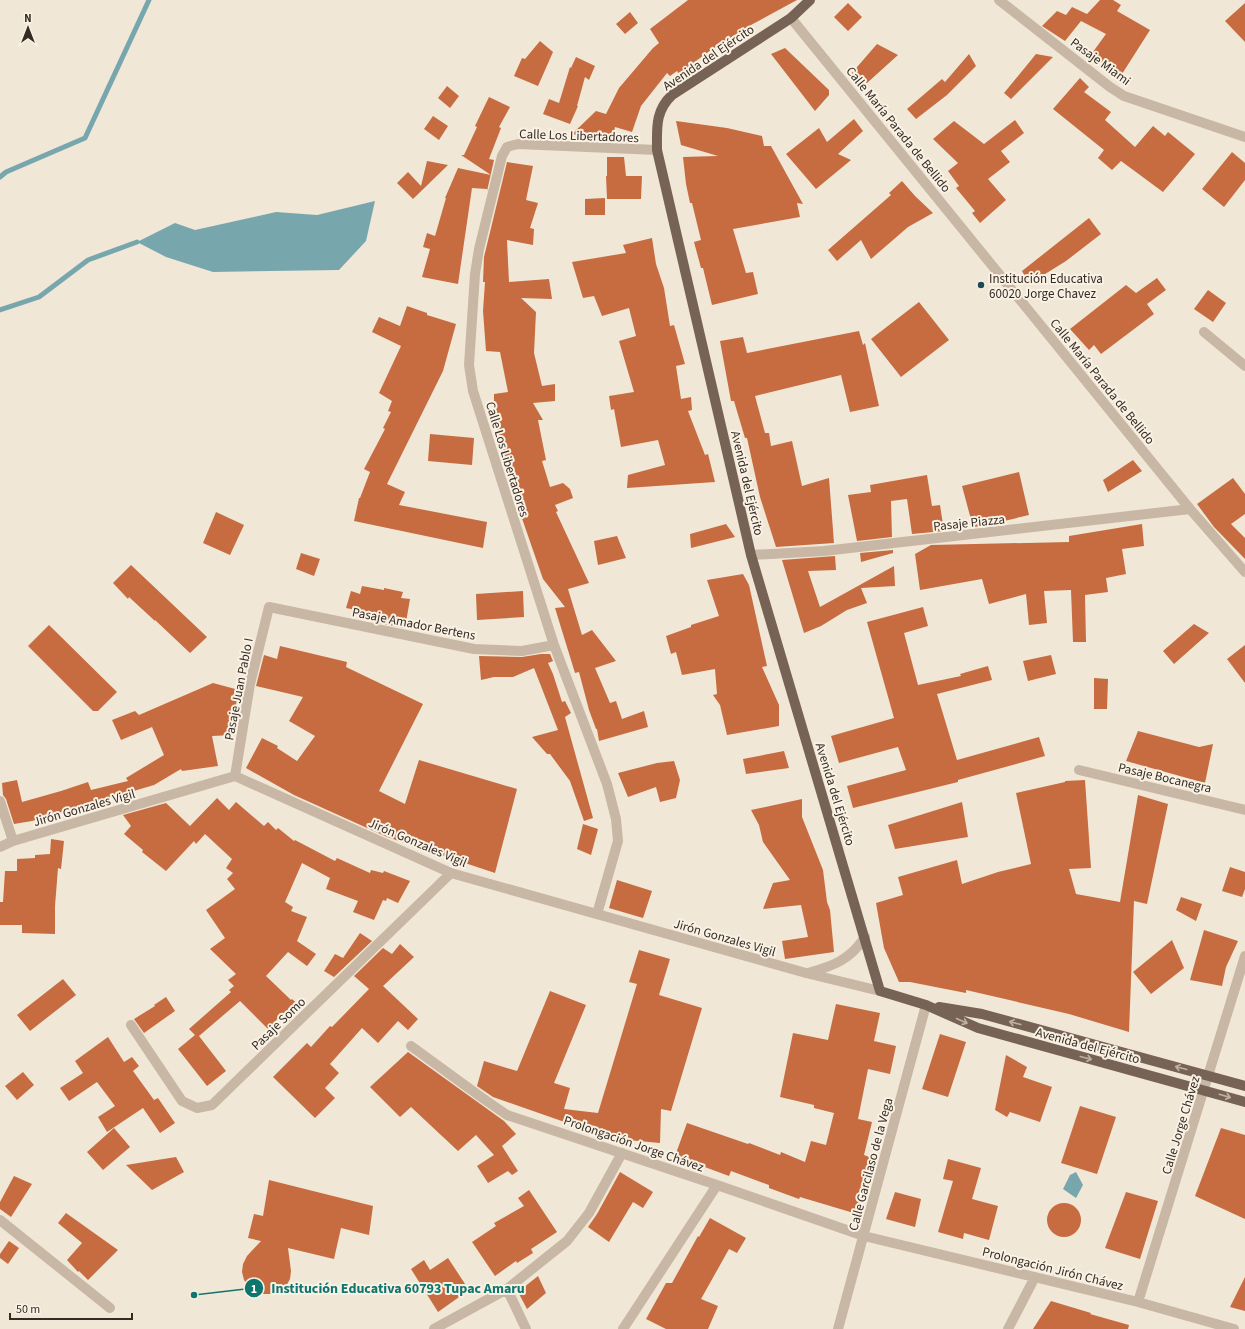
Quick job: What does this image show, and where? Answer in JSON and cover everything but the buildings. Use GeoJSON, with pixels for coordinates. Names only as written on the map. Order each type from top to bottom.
{"type":"FeatureCollection","features":[{"type":"Feature","properties":{"kind":"main road","name":"Avenida del Ejército"},"geometry":{"type":"LineString","coordinates":[[810,0],[792,18],[672,95],[664,102],[660,110],[657,130],[657,150],[751,555],[880,991],[926,1005],[978,1028],[1245,1102]]}},
{"type":"Feature","properties":{"kind":"main road","name":"Avenida del Ejército"},"geometry":{"type":"LineString","coordinates":[[926,1005],[982,1014],[1245,1086]]}},
{"type":"Feature","properties":{"kind":"street","name":"Pasaje Miami"},"geometry":{"type":"LineString","coordinates":[[999,0],[1110,87],[1124,96],[1245,137]]}},
{"type":"Feature","properties":{"kind":"street","name":"Calle María Parada de Bellido"},"geometry":{"type":"LineString","coordinates":[[792,18],[1190,510],[1245,572]]}},
{"type":"Feature","properties":{"kind":"street","name":"Calle Los Libertadores"},"geometry":{"type":"LineString","coordinates":[[597,914],[618,841],[616,819],[607,784],[554,645],[473,391],[469,365],[475,274],[479,249],[502,156],[507,147],[518,144],[657,150]]}},
{"type":"Feature","properties":{"kind":"street"},"geometry":{"type":"LineString","coordinates":[[1204,332],[1245,366]]}},
{"type":"Feature","properties":{"kind":"street","name":"Pasaje Piazza"},"geometry":{"type":"LineString","coordinates":[[751,555],[824,551],[1190,510]]}},
{"type":"Feature","properties":{"kind":"street","name":"Pasaje Amador Bertens"},"geometry":{"type":"LineString","coordinates":[[269,607],[474,649],[522,651],[554,645]]}},
{"type":"Feature","properties":{"kind":"street","name":"Pasaje Juan Pablo I"},"geometry":{"type":"LineString","coordinates":[[235,776],[250,684],[269,607]]}},
{"type":"Feature","properties":{"kind":"street","name":"Pasaje Bocanegra"},"geometry":{"type":"LineString","coordinates":[[1079,770],[1245,810]]}},
{"type":"Feature","properties":{"kind":"street","name":"Jirón Gonzales Vigil"},"geometry":{"type":"LineString","coordinates":[[0,847],[13,841],[235,776],[451,873],[806,973],[880,991]]}},
{"type":"Feature","properties":{"kind":"street"},"geometry":{"type":"LineString","coordinates":[[0,801],[13,841]]}},
{"type":"Feature","properties":{"kind":"street","name":"Pasaje Somo"},"geometry":{"type":"LineString","coordinates":[[131,1025],[182,1101],[197,1108],[212,1105],[451,873]]}},
{"type":"Feature","properties":{"kind":"street"},"geometry":{"type":"LineString","coordinates":[[806,973],[836,963],[858,948],[865,937]]}},
{"type":"Feature","properties":{"kind":"street","name":"Calle Jorge Chávez"},"geometry":{"type":"LineString","coordinates":[[1138,1302],[1245,956]]}},
{"type":"Feature","properties":{"kind":"street","name":"Calle Garcilaso de la Vega"},"geometry":{"type":"LineString","coordinates":[[838,1329],[926,1005]]}},
{"type":"Feature","properties":{"kind":"street","name":"Prolongación Jorge Chávez"},"geometry":{"type":"LineString","coordinates":[[410,1046],[507,1115],[864,1236]]}},
{"type":"Feature","properties":{"kind":"street"},"geometry":{"type":"LineString","coordinates":[[434,1329],[506,1289],[567,1241],[589,1213],[622,1153]]}},
{"type":"Feature","properties":{"kind":"street"},"geometry":{"type":"LineString","coordinates":[[623,1329],[717,1185]]}},
{"type":"Feature","properties":{"kind":"street"},"geometry":{"type":"LineString","coordinates":[[0,1220],[110,1308]]}},
{"type":"Feature","properties":{"kind":"street","name":"Prolongación Jirón Chávez"},"geometry":{"type":"LineString","coordinates":[[864,1236],[1138,1302],[1234,1329]]}},
{"type":"Feature","properties":{"kind":"street"},"geometry":{"type":"LineString","coordinates":[[1008,1329],[1035,1277]]}},
{"type":"Feature","properties":{"kind":"street"},"geometry":{"type":"LineString","coordinates":[[506,1289],[526,1329]]}},
{"type":"Feature","properties":{"kind":"water"},"geometry":{"type":"Polygon","coordinates":[[[375,201],[366,241],[339,270],[213,272],[166,257],[137,242],[175,223],[195,230],[276,212],[317,215],[375,201]]]}},
{"type":"Feature","properties":{"kind":"water"},"geometry":{"type":"Polygon","coordinates":[[[1076,1172],[1083,1185],[1076,1198],[1063,1189],[1070,1175],[1076,1172]]]}},
{"type":"Feature","properties":{"kind":"waterway"},"geometry":{"type":"LineString","coordinates":[[0,177],[6,172],[85,138],[149,0]]}},
{"type":"Feature","properties":{"kind":"waterway"},"geometry":{"type":"LineString","coordinates":[[0,310],[39,297],[88,260],[137,242]]}},
{"type":"Feature","properties":{"kind":"place","name":"Institución Educativa 60020 Jorge Chavez"},"geometry":{"type":"Point","coordinates":[981,285]}},
{"type":"Feature","properties":{"kind":"place","name":"Institución Educativa 60793 Tupac Amaru"},"geometry":{"type":"Point","coordinates":[194,1295]}}]}
